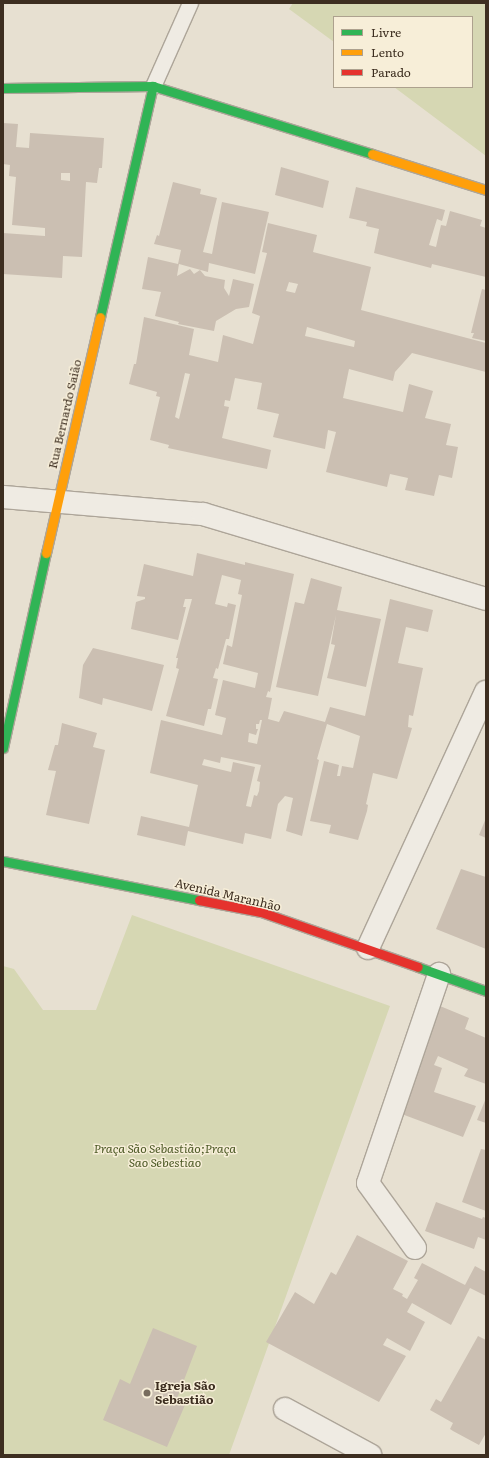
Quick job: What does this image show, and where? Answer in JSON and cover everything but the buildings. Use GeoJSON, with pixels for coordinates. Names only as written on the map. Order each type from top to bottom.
{"type":"FeatureCollection","features":[{"type":"Feature","properties":{"kind":"street"},"geometry":{"type":"LineString","coordinates":[[3,88],[153,86],[486,190]]}},
{"type":"Feature","properties":{"kind":"street","name":"Rua Bernardo Saião"},"geometry":{"type":"LineString","coordinates":[[3,748],[57,501],[153,86]]}},
{"type":"Feature","properties":{"kind":"street"},"geometry":{"type":"LineString","coordinates":[[3,497],[203,514],[486,598]]}},
{"type":"Feature","properties":{"kind":"street"},"geometry":{"type":"LineString","coordinates":[[368,948],[486,692]]}},
{"type":"Feature","properties":{"kind":"street","name":"Avenida Maranhão"},"geometry":{"type":"LineString","coordinates":[[3,861],[261,912],[368,948],[486,991]]}},
{"type":"Feature","properties":{"kind":"street"},"geometry":{"type":"LineString","coordinates":[[415,1248],[368,1183],[439,974]]}},
{"type":"Feature","properties":{"kind":"street"},"geometry":{"type":"LineString","coordinates":[[285,1409],[370,1455]]}},
{"type":"Feature","properties":{"kind":"lane"},"geometry":{"type":"LineString","coordinates":[[153,86],[190,3]]}},
{"type":"Feature","properties":{"kind":"green space"},"geometry":{"type":"Polygon","coordinates":[[[293,3],[486,3],[486,156],[395,88],[473,88],[473,16],[333,16],[333,41],[289,9],[293,3]]]}},
{"type":"Feature","properties":{"kind":"green space","name":"Praça São Sebastião;Praça Sao Sebestiao"},"geometry":{"type":"Polygon","coordinates":[[[132,915],[390,1006],[229,1455],[3,1455],[3,966],[14,969],[43,1010],[96,1010],[132,915]]]}},
{"type":"Feature","properties":{"kind":"traffic: fast"},"geometry":{"type":"LineString","coordinates":[[3,88],[153,86],[372,154]]}},
{"type":"Feature","properties":{"kind":"traffic: fast"},"geometry":{"type":"LineString","coordinates":[[100,317],[153,86]]}},
{"type":"Feature","properties":{"kind":"traffic: fast"},"geometry":{"type":"LineString","coordinates":[[3,748],[46,553]]}},
{"type":"Feature","properties":{"kind":"traffic: fast"},"geometry":{"type":"LineString","coordinates":[[3,861],[199,900]]}},
{"type":"Feature","properties":{"kind":"traffic: fast"},"geometry":{"type":"LineString","coordinates":[[418,967],[486,991]]}},
{"type":"Feature","properties":{"kind":"traffic: slow"},"geometry":{"type":"LineString","coordinates":[[372,154],[486,190]]}},
{"type":"Feature","properties":{"kind":"traffic: slow"},"geometry":{"type":"LineString","coordinates":[[46,553],[100,317]]}},
{"type":"Feature","properties":{"kind":"traffic: jam"},"geometry":{"type":"LineString","coordinates":[[199,900],[261,912],[418,967]]}},
{"type":"Feature","properties":{"kind":"place","name":"Igreja São Sebastião"},"geometry":{"type":"Point","coordinates":[147,1393]}}]}
